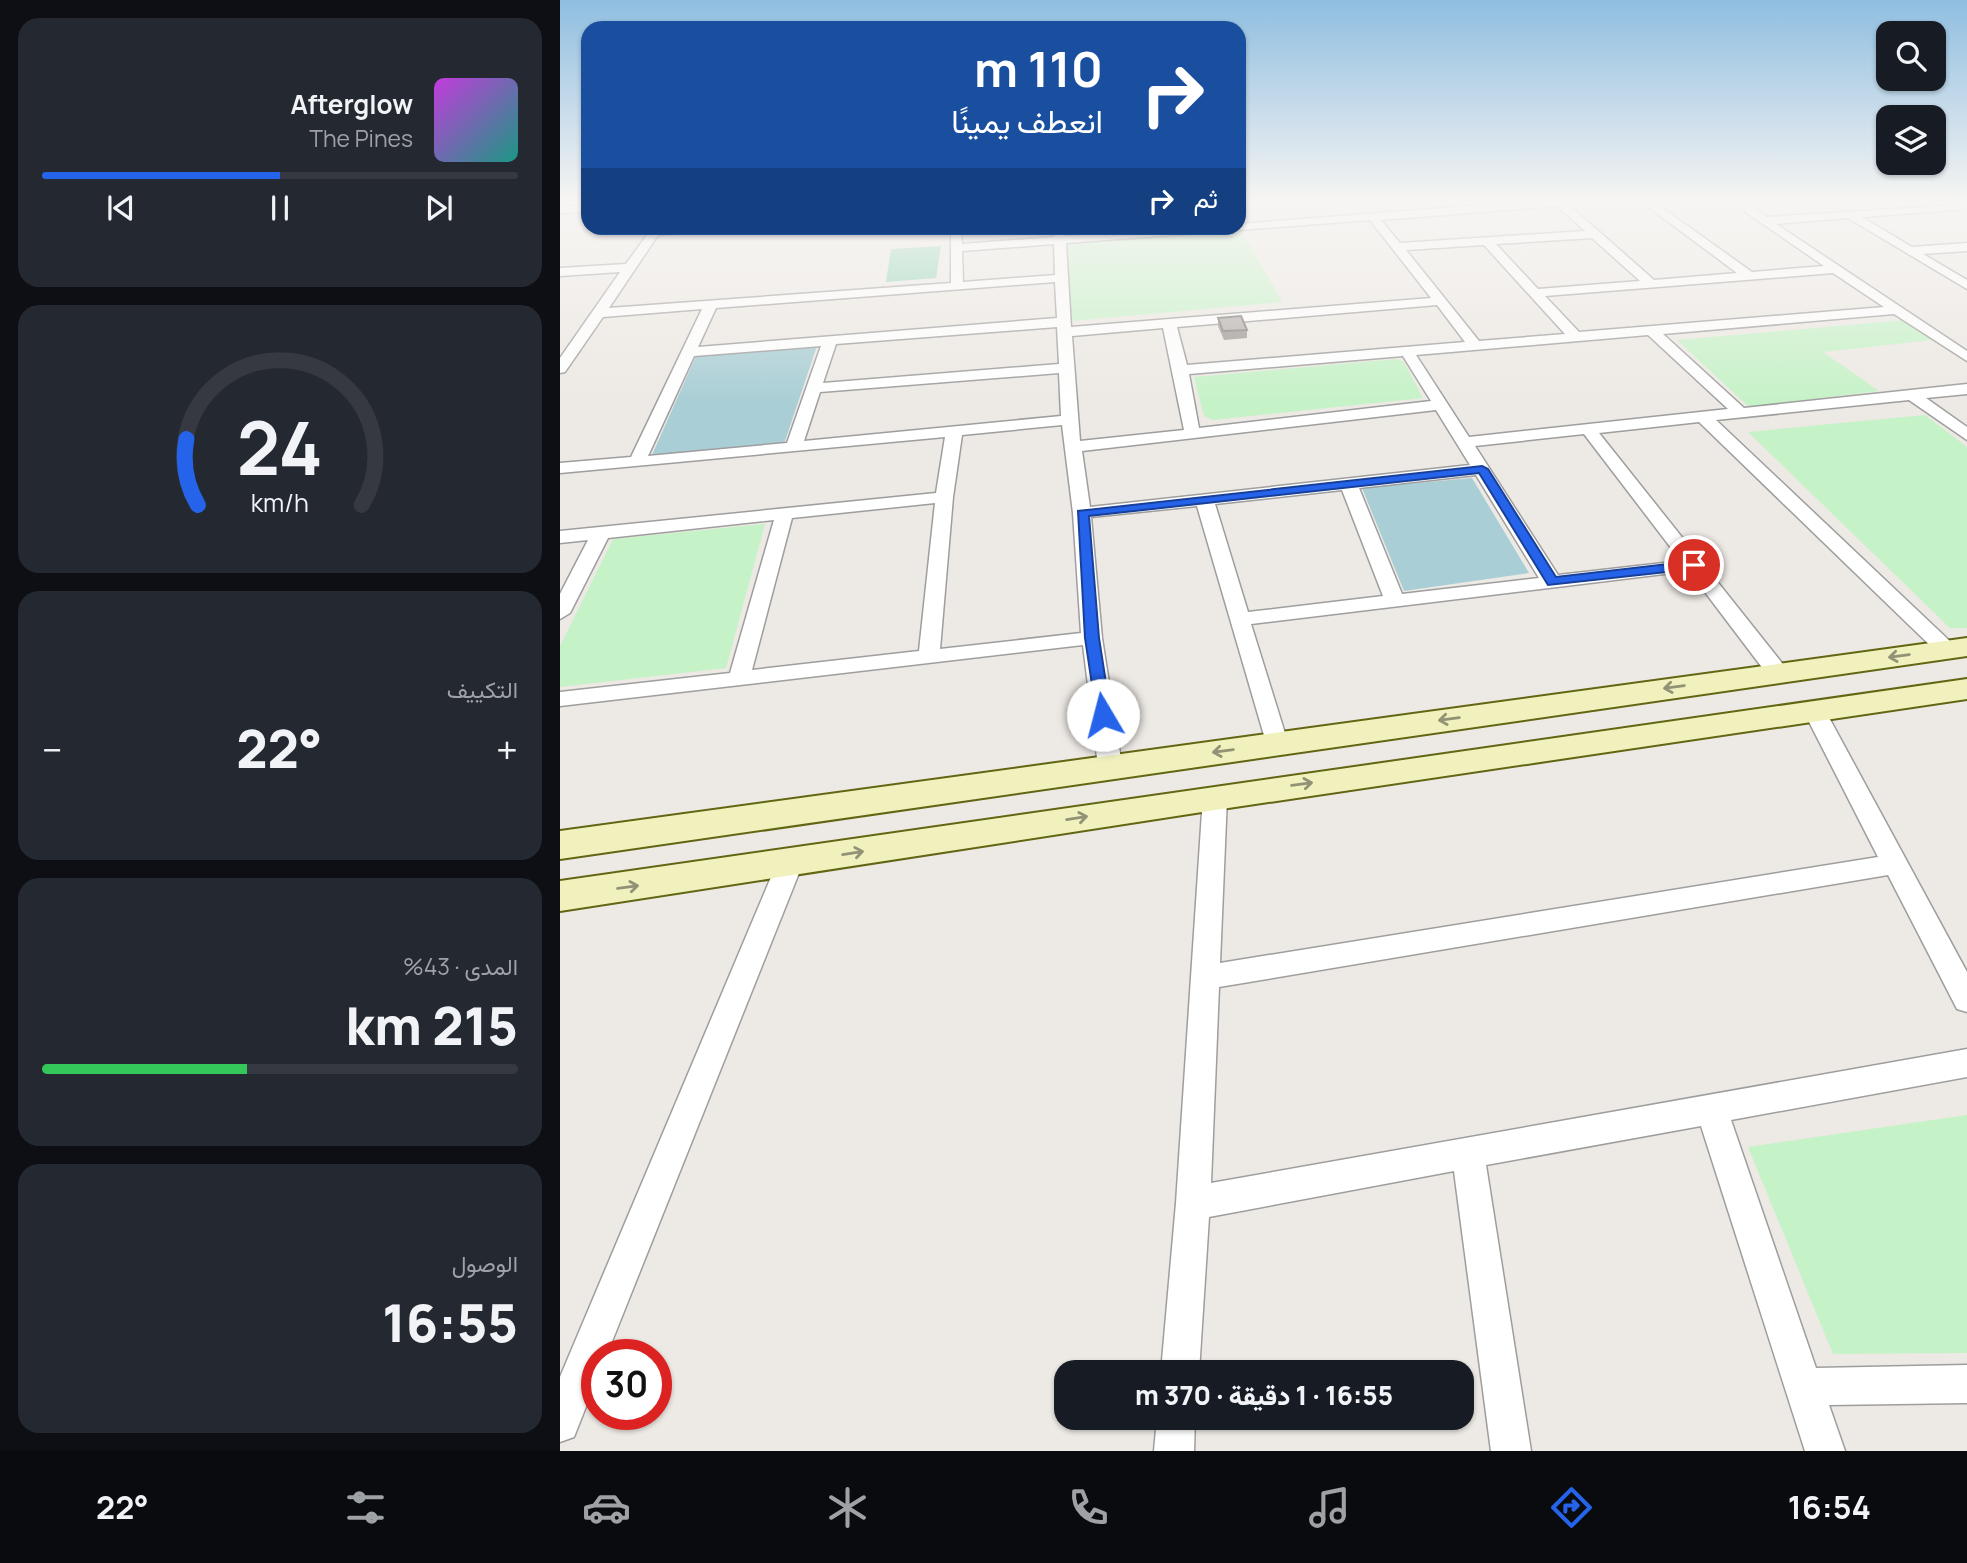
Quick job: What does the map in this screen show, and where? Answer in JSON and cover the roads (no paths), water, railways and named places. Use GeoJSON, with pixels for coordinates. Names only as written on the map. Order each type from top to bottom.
{"type":"FeatureCollection","features":[{"type":"Feature","properties":{"kind":"main road"},"geometry":{"type":"LineString","coordinates":[[560,845],[1778,673],[1960,655]]}},
{"type":"Feature","properties":{"kind":"main road"},"geometry":{"type":"LineString","coordinates":[[560,897],[1215,797],[1967,689]]}},
{"type":"Feature","properties":{"kind":"street"},"geometry":{"type":"LineString","coordinates":[[560,272],[629,268]]}},
{"type":"Feature","properties":{"kind":"street"},"geometry":{"type":"LineString","coordinates":[[560,369],[629,268]]}},
{"type":"Feature","properties":{"kind":"street"},"geometry":{"type":"LineString","coordinates":[[957,268],[957,286]]}},
{"type":"Feature","properties":{"kind":"street"},"geometry":{"type":"LineString","coordinates":[[1062,268],[1069,420],[1075,447],[1082,513],[1092,638],[1110,766]]}},
{"type":"Feature","properties":{"kind":"street"},"geometry":{"type":"LineString","coordinates":[[1416,268],[1475,345]]}},
{"type":"Feature","properties":{"kind":"street"},"geometry":{"type":"LineString","coordinates":[[1511,268],[1576,337]]}},
{"type":"Feature","properties":{"kind":"street"},"geometry":{"type":"LineString","coordinates":[[1633,268],[1651,284]]}},
{"type":"Feature","properties":{"kind":"street"},"geometry":{"type":"LineString","coordinates":[[1738,268],[1749,276]]}},
{"type":"Feature","properties":{"kind":"street"},"geometry":{"type":"LineString","coordinates":[[1834,268],[1967,357]]}},
{"type":"Feature","properties":{"kind":"street"},"geometry":{"type":"LineString","coordinates":[[1938,268],[1967,285]]}},
{"type":"Feature","properties":{"kind":"street"},"geometry":{"type":"LineString","coordinates":[[1534,293],[1837,270]]}},
{"type":"Feature","properties":{"kind":"street"},"geometry":{"type":"LineString","coordinates":[[598,313],[1062,278]]}},
{"type":"Feature","properties":{"kind":"street"},"geometry":{"type":"LineString","coordinates":[[689,352],[830,341],[1169,323],[1442,300]]}},
{"type":"Feature","properties":{"kind":"street"},"geometry":{"type":"LineString","coordinates":[[637,462],[712,304]]}},
{"type":"Feature","properties":{"kind":"street"},"geometry":{"type":"LineString","coordinates":[[1181,370],[1897,310]]}},
{"type":"Feature","properties":{"kind":"street"},"geometry":{"type":"LineString","coordinates":[[1169,323],[1192,432]]}},
{"type":"Feature","properties":{"kind":"street"},"geometry":{"type":"LineString","coordinates":[[1651,330],[1741,413]]}},
{"type":"Feature","properties":{"kind":"street"},"geometry":{"type":"LineString","coordinates":[[1941,339],[1967,337]]}},
{"type":"Feature","properties":{"kind":"street"},"geometry":{"type":"LineString","coordinates":[[793,448],[830,341]]}},
{"type":"Feature","properties":{"kind":"street"},"geometry":{"type":"LineString","coordinates":[[1407,351],[1552,582]]}},
{"type":"Feature","properties":{"kind":"street"},"geometry":{"type":"LineString","coordinates":[[813,388],[1067,368]]}},
{"type":"Feature","properties":{"kind":"street"},"geometry":{"type":"LineString","coordinates":[[1464,442],[1967,389]]}},
{"type":"Feature","properties":{"kind":"street"},"geometry":{"type":"LineString","coordinates":[[1912,395],[1967,435]]}},
{"type":"Feature","properties":{"kind":"street"},"geometry":{"type":"LineString","coordinates":[[1075,447],[1441,405]]}},
{"type":"Feature","properties":{"kind":"street"},"geometry":{"type":"LineString","coordinates":[[1703,417],[1960,655]]}},
{"type":"Feature","properties":{"kind":"street"},"geometry":{"type":"LineString","coordinates":[[560,468],[954,433],[1069,420]]}},
{"type":"Feature","properties":{"kind":"street"},"geometry":{"type":"LineString","coordinates":[[1588,429],[1778,673]]}},
{"type":"Feature","properties":{"kind":"street"},"geometry":{"type":"LineString","coordinates":[[929,656],[944,497],[954,433]]}},
{"type":"Feature","properties":{"kind":"street"},"geometry":{"type":"LineString","coordinates":[[1082,513],[1482,469]]}},
{"type":"Feature","properties":{"kind":"street"},"geometry":{"type":"LineString","coordinates":[[1348,482],[1395,600]]}},
{"type":"Feature","properties":{"kind":"street"},"geometry":{"type":"LineString","coordinates":[[560,537],[944,497]]}},
{"type":"Feature","properties":{"kind":"street"},"geometry":{"type":"LineString","coordinates":[[1204,498],[1276,743]]}},
{"type":"Feature","properties":{"kind":"street"},"geometry":{"type":"LineString","coordinates":[[739,678],[785,515]]}},
{"type":"Feature","properties":{"kind":"street"},"geometry":{"type":"LineString","coordinates":[[560,613],[601,533]]}},
{"type":"Feature","properties":{"kind":"street"},"geometry":{"type":"LineString","coordinates":[[1240,619],[1694,565]]}},
{"type":"Feature","properties":{"kind":"street"},"geometry":{"type":"LineString","coordinates":[[560,699],[1092,638]]}},
{"type":"Feature","properties":{"kind":"street"},"geometry":{"type":"LineString","coordinates":[[1815,712],[1967,1000]]}},
{"type":"Feature","properties":{"kind":"street"},"geometry":{"type":"LineString","coordinates":[[1181,1360],[1193,1203],[1215,797]]}},
{"type":"Feature","properties":{"kind":"street"},"geometry":{"type":"LineString","coordinates":[[560,1423],[790,863]]}},
{"type":"Feature","properties":{"kind":"street"},"geometry":{"type":"LineString","coordinates":[[1204,978],[1893,864]]}},
{"type":"Feature","properties":{"kind":"street"},"geometry":{"type":"LineString","coordinates":[[1193,1203],[1967,1063]]}},
{"type":"Feature","properties":{"kind":"street"},"geometry":{"type":"LineString","coordinates":[[1712,1109],[1825,1451]]}},
{"type":"Feature","properties":{"kind":"street"},"geometry":{"type":"LineString","coordinates":[[1468,1153],[1511,1451]]}},
{"type":"Feature","properties":{"kind":"street"},"geometry":{"type":"LineString","coordinates":[[1804,1387],[1967,1384]]}},
{"type":"Feature","properties":{"kind":"street"},"geometry":{"type":"LineString","coordinates":[[1174,1451],[1175,1430]]}},
{"type":"Feature","properties":{"kind":"water"},"geometry":{"type":"Polygon","coordinates":[[[817,346],[784,444],[652,455],[696,356],[817,346]]]}},
{"type":"Feature","properties":{"kind":"water"},"geometry":{"type":"Polygon","coordinates":[[[1472,478],[1529,573],[1404,591],[1362,488],[1472,478]]]}}]}
